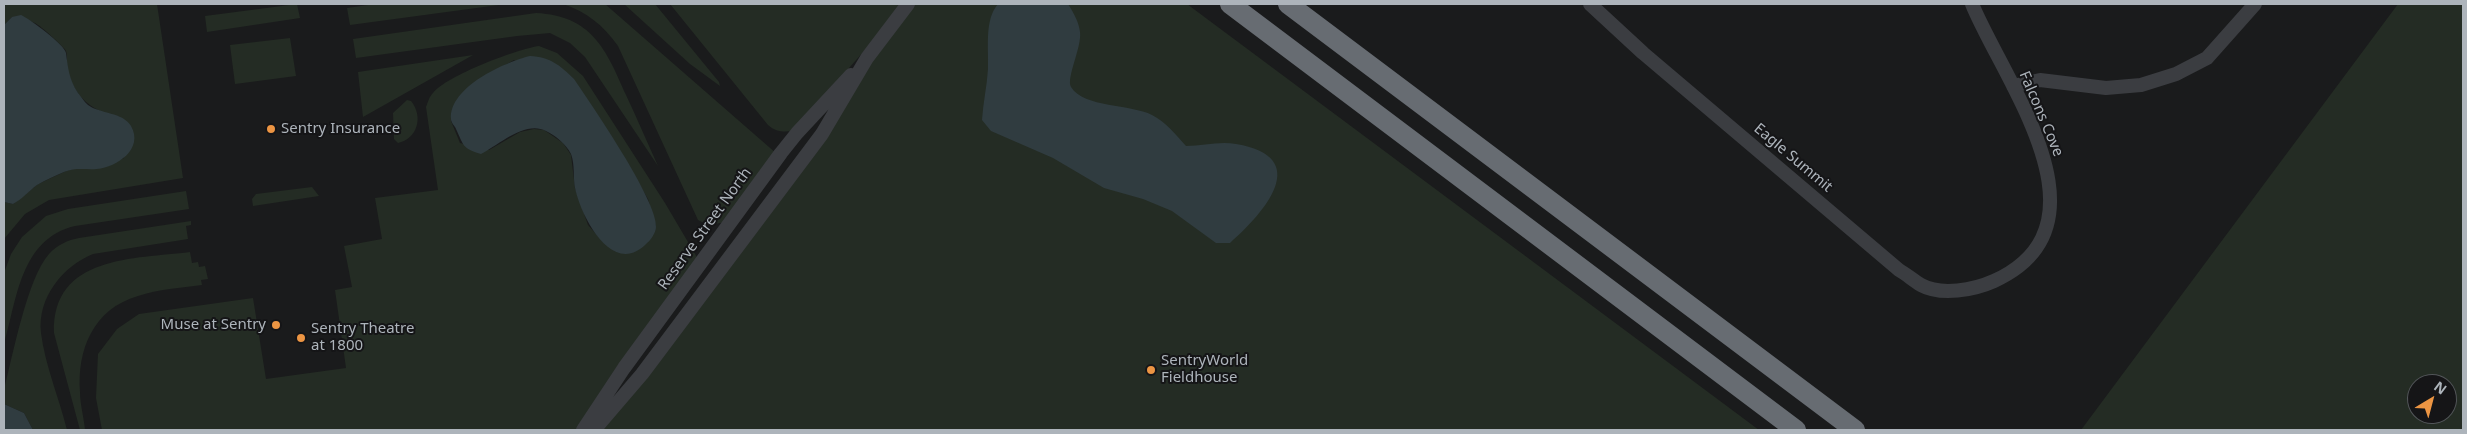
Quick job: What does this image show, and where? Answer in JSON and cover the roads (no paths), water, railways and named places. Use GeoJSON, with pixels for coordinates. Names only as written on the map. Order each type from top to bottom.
{"type":"FeatureCollection","features":[{"type":"Feature","properties":{"kind":"highway"},"geometry":{"type":"LineString","coordinates":[[1230,4],[1796,430]]}},
{"type":"Feature","properties":{"kind":"highway"},"geometry":{"type":"LineString","coordinates":[[1288,4],[1855,430]]}},
{"type":"Feature","properties":{"kind":"street","name":"Reserve Street North"},"geometry":{"type":"LineString","coordinates":[[583,430],[624,368],[781,152],[867,58],[908,4]]}},
{"type":"Feature","properties":{"kind":"street","name":"Eagle Summit"},"geometry":{"type":"LineString","coordinates":[[1590,4],[1604,19],[1658,66],[1899,270],[1922,286],[1945,291],[1982,286],[1995,281]]}},
{"type":"Feature","properties":{"kind":"street","name":"Falcons Cove"},"geometry":{"type":"LineString","coordinates":[[1972,4],[2038,139],[2050,184],[2051,203],[2046,225],[2028,259],[2012,272],[1995,281]]}},
{"type":"Feature","properties":{"kind":"street"},"geometry":{"type":"LineString","coordinates":[[2013,86],[2040,80],[2106,88],[2141,85],[2176,74],[2207,58],[2256,4]]}},
{"type":"Feature","properties":{"kind":"street","name":"Reserve Street North"},"geometry":{"type":"LineString","coordinates":[[594,430],[642,374],[822,134],[867,58]]}},
{"type":"Feature","properties":{"kind":"place","name":"Sentry Insurance"},"geometry":{"type":"Point","coordinates":[271,129]}},
{"type":"Feature","properties":{"kind":"place","name":"Muse at Sentry"},"geometry":{"type":"Point","coordinates":[276,325]}},
{"type":"Feature","properties":{"kind":"place","name":"Sentry Theatre at 1800"},"geometry":{"type":"Point","coordinates":[301,338]}},
{"type":"Feature","properties":{"kind":"place","name":"SentryWorld Fieldhouse"},"geometry":{"type":"Point","coordinates":[1151,370]}}]}
